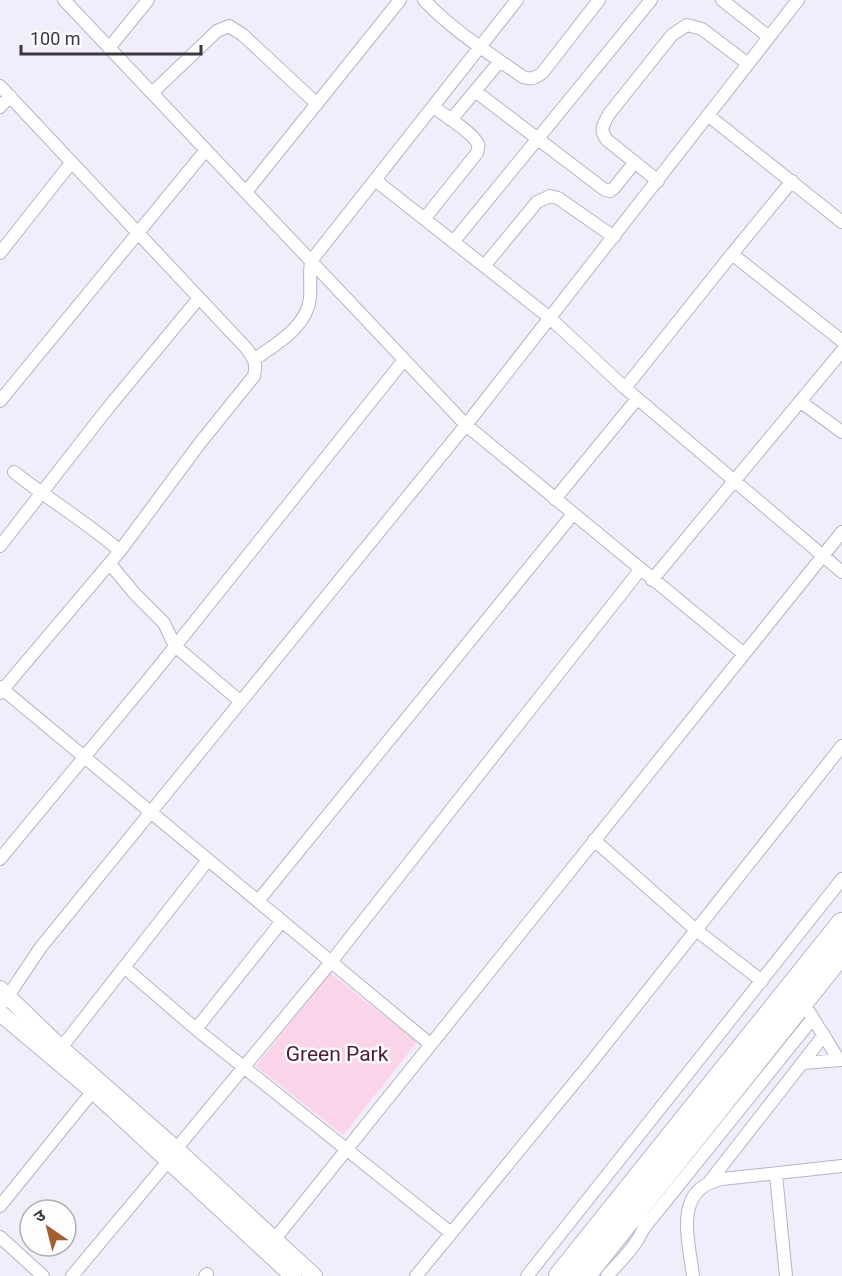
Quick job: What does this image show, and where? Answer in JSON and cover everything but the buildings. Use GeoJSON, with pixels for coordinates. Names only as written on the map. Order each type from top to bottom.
{"type":"FeatureCollection","features":[{"type":"Feature","properties":{"kind":"highway"},"geometry":{"type":"LineString","coordinates":[[560,1276],[842,924]]}},
{"type":"Feature","properties":{"kind":"highway"},"geometry":{"type":"LineString","coordinates":[[585,1276],[651,1192],[807,1010],[842,952]]}},
{"type":"Feature","properties":{"kind":"street"},"geometry":{"type":"LineString","coordinates":[[64,0],[466,425],[744,654]]}},
{"type":"Feature","properties":{"kind":"street"},"geometry":{"type":"LineString","coordinates":[[109,48],[148,0]]}},
{"type":"Feature","properties":{"kind":"street"},"geometry":{"type":"LineString","coordinates":[[246,192],[400,0]]}},
{"type":"Feature","properties":{"kind":"street"},"geometry":{"type":"LineString","coordinates":[[424,0],[480,47],[523,77],[530,79],[537,77],[599,0]]}},
{"type":"Feature","properties":{"kind":"street"},"geometry":{"type":"LineString","coordinates":[[255,359],[288,334],[306,315],[310,301],[311,261],[517,0]]}},
{"type":"Feature","properties":{"kind":"street"},"geometry":{"type":"LineString","coordinates":[[454,241],[651,0]]}},
{"type":"Feature","properties":{"kind":"street"},"geometry":{"type":"LineString","coordinates":[[722,0],[769,37]]}},
{"type":"Feature","properties":{"kind":"street"},"geometry":{"type":"LineString","coordinates":[[293,1276],[172,1154],[61,1048],[3,998],[41,947],[466,425],[798,0]]}},
{"type":"Feature","properties":{"kind":"street"},"geometry":{"type":"LineString","coordinates":[[658,181],[602,134],[602,126],[609,114],[679,29],[687,25],[702,29],[748,64]]}},
{"type":"Feature","properties":{"kind":"street"},"geometry":{"type":"LineString","coordinates":[[152,93],[217,31],[223,26],[229,26],[243,35],[317,104]]}},
{"type":"Feature","properties":{"kind":"street"},"geometry":{"type":"LineString","coordinates":[[451,120],[500,61]]}},
{"type":"Feature","properties":{"kind":"street"},"geometry":{"type":"LineString","coordinates":[[0,86],[255,359],[254,376],[200,443],[120,551],[1,690],[430,1044]]}},
{"type":"Feature","properties":{"kind":"street"},"geometry":{"type":"LineString","coordinates":[[475,91],[605,190],[610,191],[614,188],[635,162]]}},
{"type":"Feature","properties":{"kind":"street"},"geometry":{"type":"LineString","coordinates":[[0,107],[10,96]]}},
{"type":"Feature","properties":{"kind":"street"},"geometry":{"type":"LineString","coordinates":[[424,218],[477,153],[477,142],[433,106]]}},
{"type":"Feature","properties":{"kind":"street"},"geometry":{"type":"LineString","coordinates":[[709,116],[842,222]]}},
{"type":"Feature","properties":{"kind":"street"},"geometry":{"type":"LineString","coordinates":[[0,401],[206,150]]}},
{"type":"Feature","properties":{"kind":"street"},"geometry":{"type":"LineString","coordinates":[[0,253],[71,163]]}},
{"type":"Feature","properties":{"kind":"street"},"geometry":{"type":"LineString","coordinates":[[375,180],[550,318],[637,399],[842,572]]}},
{"type":"Feature","properties":{"kind":"street"},"geometry":{"type":"LineString","coordinates":[[625,388],[792,181]]}},
{"type":"Feature","properties":{"kind":"street"},"geometry":{"type":"LineString","coordinates":[[485,265],[537,202],[550,196],[558,198],[614,237]]}},
{"type":"Feature","properties":{"kind":"street"},"geometry":{"type":"LineString","coordinates":[[732,254],[842,341]]}},
{"type":"Feature","properties":{"kind":"street"},"geometry":{"type":"LineString","coordinates":[[0,546],[108,408],[199,298]]}},
{"type":"Feature","properties":{"kind":"street"},"geometry":{"type":"LineString","coordinates":[[652,580],[842,351]]}},
{"type":"Feature","properties":{"kind":"street"},"geometry":{"type":"LineString","coordinates":[[0,859],[175,646],[404,360]]}},
{"type":"Feature","properties":{"kind":"street"},"geometry":{"type":"LineString","coordinates":[[555,499],[637,399]]}},
{"type":"Feature","properties":{"kind":"street"},"geometry":{"type":"LineString","coordinates":[[801,402],[842,432]]}},
{"type":"Feature","properties":{"kind":"street"},"geometry":{"type":"LineString","coordinates":[[14,472],[41,494],[93,528],[120,551]]}},
{"type":"Feature","properties":{"kind":"street"},"geometry":{"type":"LineString","coordinates":[[258,901],[573,514]]}},
{"type":"Feature","properties":{"kind":"street"},"geometry":{"type":"LineString","coordinates":[[274,1240],[842,532]]}},
{"type":"Feature","properties":{"kind":"street"},"geometry":{"type":"LineString","coordinates":[[110,564],[164,624],[175,646],[241,702]]}},
{"type":"Feature","properties":{"kind":"street"},"geometry":{"type":"LineString","coordinates":[[72,1276],[331,962],[640,570]]}},
{"type":"Feature","properties":{"kind":"street"},"geometry":{"type":"LineString","coordinates":[[416,1276],[589,1065],[842,746]]}},
{"type":"Feature","properties":{"kind":"street"},"geometry":{"type":"LineString","coordinates":[[594,840],[696,930],[762,981]]}},
{"type":"Feature","properties":{"kind":"street"},"geometry":{"type":"LineString","coordinates":[[61,1048],[208,860]]}},
{"type":"Feature","properties":{"kind":"street"},"geometry":{"type":"LineString","coordinates":[[527,1276],[842,879]]}},
{"type":"Feature","properties":{"kind":"street"},"geometry":{"type":"LineString","coordinates":[[196,1029],[282,921]]}},
{"type":"Feature","properties":{"kind":"street"},"geometry":{"type":"LineString","coordinates":[[124,968],[196,1029],[451,1233]]}},
{"type":"Feature","properties":{"kind":"street"},"geometry":{"type":"LineString","coordinates":[[607,1276],[807,1010],[841,1060],[803,1063]]}},
{"type":"Feature","properties":{"kind":"street"},"geometry":{"type":"LineString","coordinates":[[0,1013],[172,1154],[274,1240],[311,1275]]}},
{"type":"Feature","properties":{"kind":"street"},"geometry":{"type":"LineString","coordinates":[[693,1276],[686,1220],[694,1195],[710,1181],[824,1035]]}},
{"type":"Feature","properties":{"kind":"street"},"geometry":{"type":"LineString","coordinates":[[0,1206],[93,1091]]}},
{"type":"Feature","properties":{"kind":"street"},"geometry":{"type":"LineString","coordinates":[[710,1181],[842,1166]]}},
{"type":"Feature","properties":{"kind":"street"},"geometry":{"type":"LineString","coordinates":[[776,1174],[786,1276]]}},
{"type":"Feature","properties":{"kind":"street"},"geometry":{"type":"LineString","coordinates":[[644,1228],[651,1192]]}},
{"type":"Feature","properties":{"kind":"street"},"geometry":{"type":"LineString","coordinates":[[0,1237],[44,1276]]}},
{"type":"Feature","properties":{"kind":"green space","name":"Green Park"},"geometry":{"type":"Polygon","coordinates":[[[330,973],[417,1042],[343,1135],[256,1066],[330,973]]]}}]}
